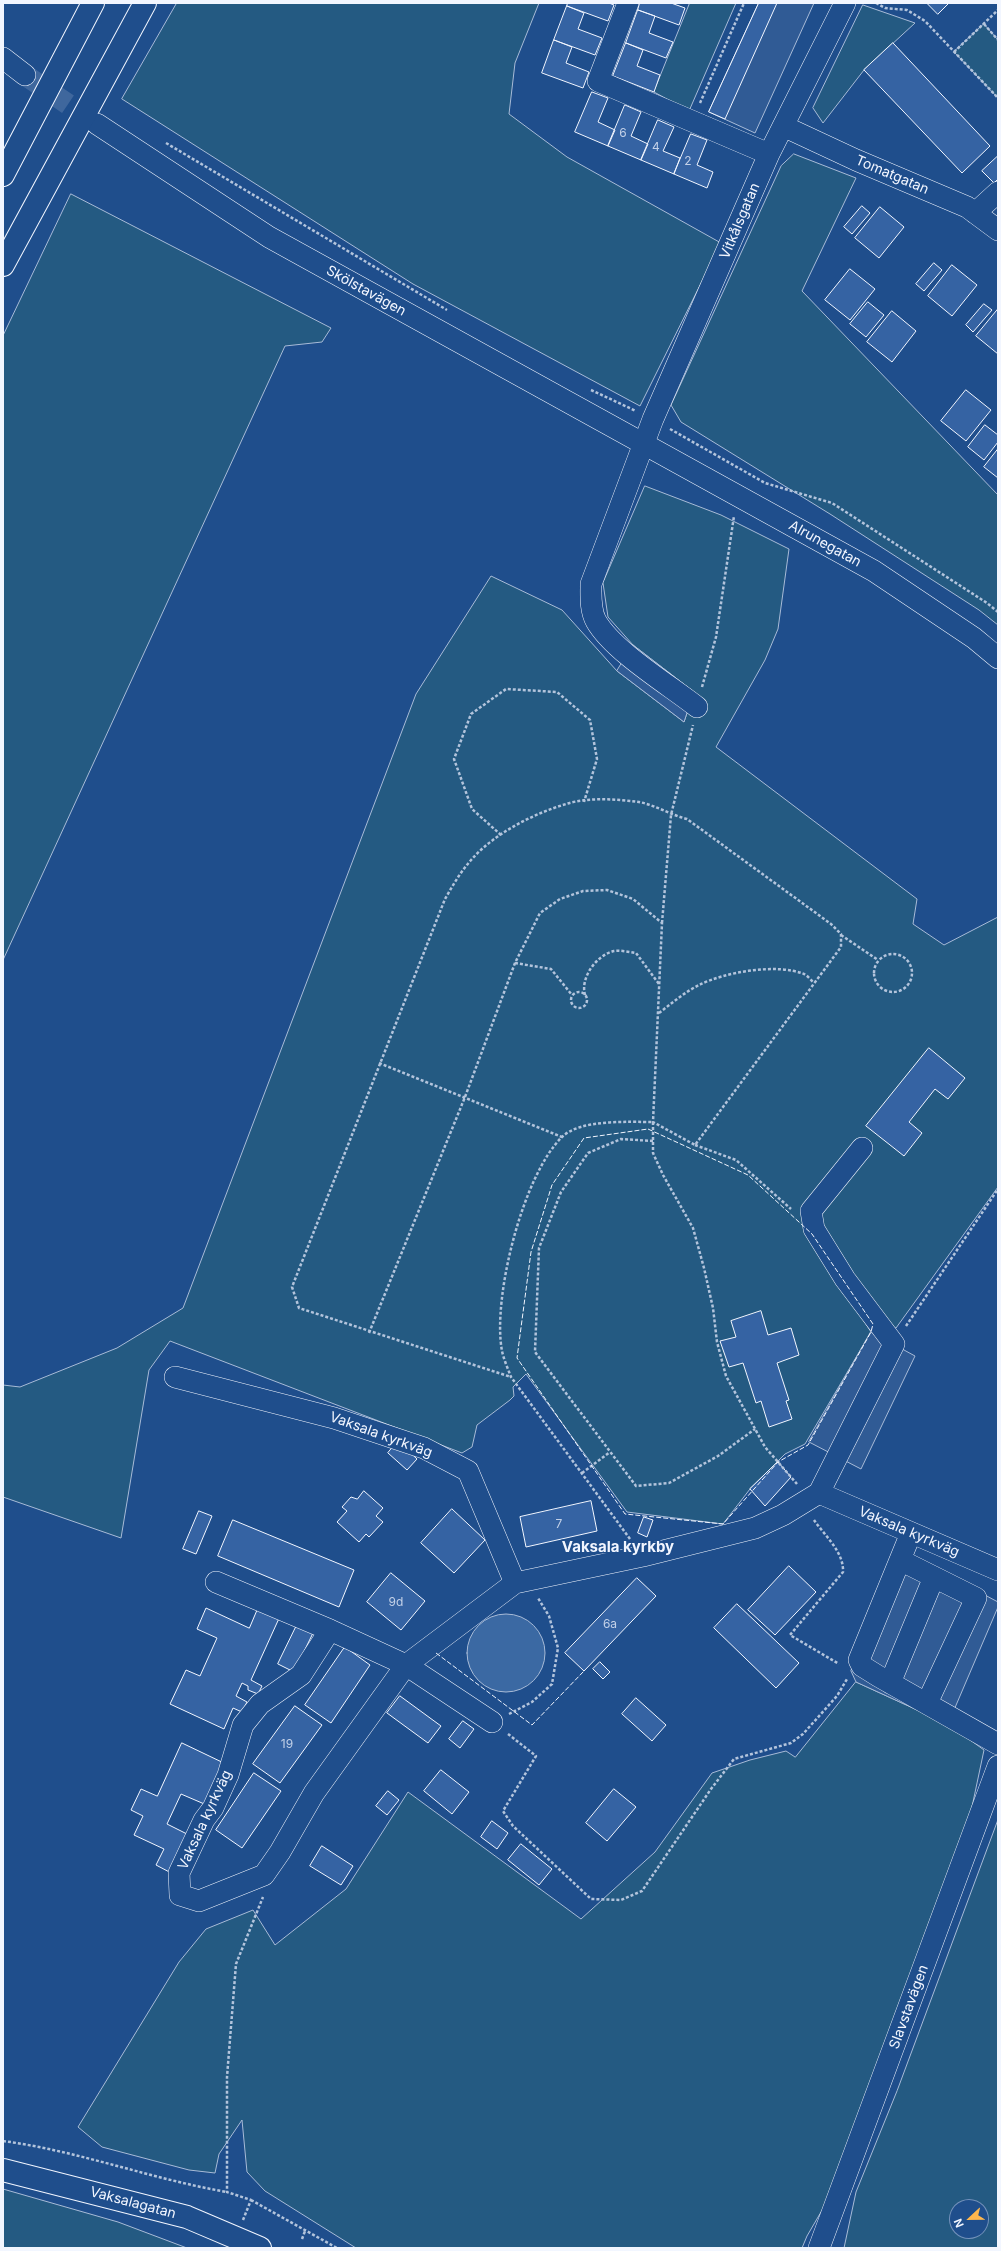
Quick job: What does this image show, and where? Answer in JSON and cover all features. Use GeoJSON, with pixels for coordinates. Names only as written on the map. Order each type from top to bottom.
{"type":"FeatureCollection","features":[{"type":"Feature","properties":{"kind":"main road"},"geometry":{"type":"LineString","coordinates":[[3,175],[93,3]]}},
{"type":"Feature","properties":{"kind":"main road"},"geometry":{"type":"LineString","coordinates":[[3,265],[145,3]]}},
{"type":"Feature","properties":{"kind":"main road","name":"Vaksalagatan"},"geometry":{"type":"LineString","coordinates":[[3,2170],[187,2218],[260,2248]]}},
{"type":"Feature","properties":{"kind":"street"},"geometry":{"type":"LineString","coordinates":[[628,3],[598,81],[692,122],[727,128],[768,154]]}},
{"type":"Feature","properties":{"kind":"street","name":"Vitkålsgatan"},"geometry":{"type":"LineString","coordinates":[[697,707],[612,641],[596,620],[591,602],[591,584],[653,419],[768,154],[845,3]]}},
{"type":"Feature","properties":{"kind":"street"},"geometry":{"type":"LineString","coordinates":[[3,58],[25,74]]}},
{"type":"Feature","properties":{"kind":"street","name":"Skölstavägen"},"geometry":{"type":"LineString","coordinates":[[97,124],[269,237],[402,312],[644,442]]}},
{"type":"Feature","properties":{"kind":"street","name":"Tomatgatan"},"geometry":{"type":"LineString","coordinates":[[783,126],[856,160],[967,207],[998,230]]}},
{"type":"Feature","properties":{"kind":"street"},"geometry":{"type":"LineString","coordinates":[[975,213],[998,192]]}},
{"type":"Feature","properties":{"kind":"street","name":"Alrunegatan"},"geometry":{"type":"LineString","coordinates":[[644,442],[874,571],[974,638],[998,658]]}},
{"type":"Feature","properties":{"kind":"street"},"geometry":{"type":"LineString","coordinates":[[814,1496],[894,1344],[845,1279],[814,1229],[811,1211],[862,1148]]}},
{"type":"Feature","properties":{"kind":"street","name":"Vaksala kyrkväg"},"geometry":{"type":"LineString","coordinates":[[175,1377],[334,1418],[424,1448],[468,1471],[514,1583]]}},
{"type":"Feature","properties":{"kind":"street","name":"Vaksala kyrkväg"},"geometry":{"type":"LineString","coordinates":[[330,1630],[301,1676],[260,1704],[243,1725],[228,1775],[179,1873],[180,1895],[199,1902],[264,1875],[280,1852],[314,1793],[406,1665],[514,1583],[642,1556],[755,1528],[783,1515],[814,1496],[911,1533],[998,1570]]}},
{"type":"Feature","properties":{"kind":"street"},"geometry":{"type":"LineString","coordinates":[[911,1533],[859,1660],[862,1666],[890,1683],[998,1744]]}},
{"type":"Feature","properties":{"kind":"street"},"geometry":{"type":"LineString","coordinates":[[900,1560],[976,1598],[927,1703]]}},
{"type":"Feature","properties":{"kind":"street"},"geometry":{"type":"LineString","coordinates":[[890,1683],[934,1577]]}},
{"type":"Feature","properties":{"kind":"street"},"geometry":{"type":"LineString","coordinates":[[216,1582],[330,1630],[406,1665],[492,1722]]}},
{"type":"Feature","properties":{"kind":"street","name":"Slavstavägen"},"geometry":{"type":"LineString","coordinates":[[819,2248],[998,1766]]}},
{"type":"Feature","properties":{"kind":"path"},"geometry":{"type":"LineString","coordinates":[[692,122],[744,3]]}},
{"type":"Feature","properties":{"kind":"path"},"geometry":{"type":"LineString","coordinates":[[876,3],[885,8],[907,10],[925,21],[998,98]]}},
{"type":"Feature","properties":{"kind":"path"},"geometry":{"type":"LineString","coordinates":[[954,52],[998,10]]}},
{"type":"Feature","properties":{"kind":"path"},"geometry":{"type":"LineString","coordinates":[[984,24],[998,40]]}},
{"type":"Feature","properties":{"kind":"path"},"geometry":{"type":"LineString","coordinates":[[161,140],[453,314]]}},
{"type":"Feature","properties":{"kind":"path"},"geometry":{"type":"LineString","coordinates":[[588,389],[653,419],[743,472],[765,483],[832,503],[987,603],[998,612]]}},
{"type":"Feature","properties":{"kind":"path"},"geometry":{"type":"LineString","coordinates":[[743,472],[716,637],[697,707],[671,815],[662,923],[653,1122],[653,1153],[663,1175],[693,1228],[713,1308],[717,1342],[726,1376],[765,1447],[814,1496],[814,1520],[840,1555],[843,1564],[843,1572],[790,1636],[844,1667]]}},
{"type":"Feature","properties":{"kind":"path"},"geometry":{"type":"LineString","coordinates":[[501,835],[472,809],[454,759],[472,714],[506,689],[557,692],[590,720],[597,759],[584,802]]}},
{"type":"Feature","properties":{"kind":"path"},"geometry":{"type":"LineString","coordinates":[[511,1377],[369,1333],[299,1308],[292,1286],[445,899],[472,858],[501,835],[547,812],[567,804],[608,799],[640,803],[671,815],[687,819],[878,960]]}},
{"type":"Feature","properties":{"kind":"path"},"geometry":{"type":"LineString","coordinates":[[369,1333],[465,1097],[515,962],[540,913],[560,899],[583,891],[607,890],[633,899],[662,923]]}},
{"type":"Feature","properties":{"kind":"path"},"geometry":{"type":"LineString","coordinates":[[695,1145],[841,947],[841,934]]}},
{"type":"Feature","properties":{"kind":"path"},"geometry":{"type":"LineString","coordinates":[[515,962],[551,969],[572,995],[571,1004],[578,1009],[586,1006],[587,998],[583,988],[586,976],[603,955],[615,951],[636,953],[660,984]]}},
{"type":"Feature","properties":{"kind":"path"},"geometry":{"type":"LineString","coordinates":[[894,953],[904,957],[911,966],[912,976],[908,986],[899,992],[888,992],[879,986],[874,978],[874,969],[878,960],[885,955],[894,953]]}},
{"type":"Feature","properties":{"kind":"path"},"geometry":{"type":"LineString","coordinates":[[658,1014],[700,985],[745,971],[770,969],[805,974],[814,982]]}},
{"type":"Feature","properties":{"kind":"path"},"geometry":{"type":"LineString","coordinates":[[572,995],[581,992],[585,995]]}},
{"type":"Feature","properties":{"kind":"path"},"geometry":{"type":"LineString","coordinates":[[379,1063],[562,1137]]}},
{"type":"Feature","properties":{"kind":"path"},"geometry":{"type":"LineString","coordinates":[[642,1556],[511,1377],[502,1351],[501,1301],[512,1242],[539,1168],[562,1137],[582,1127],[621,1121],[653,1122],[695,1145],[736,1160],[814,1229]]}},
{"type":"Feature","properties":{"kind":"path"},"geometry":{"type":"LineString","coordinates":[[653,1141],[621,1139],[588,1153],[561,1192],[539,1248],[535,1352],[636,1486],[668,1483],[718,1456],[755,1429]]}},
{"type":"Feature","properties":{"kind":"path"},"geometry":{"type":"LineString","coordinates":[[894,1344],[998,1189]]}},
{"type":"Feature","properties":{"kind":"path"},"geometry":{"type":"LineString","coordinates":[[582,1473],[610,1452]]}},
{"type":"Feature","properties":{"kind":"path"},"geometry":{"type":"LineString","coordinates":[[514,1583],[538,1598],[549,1616],[558,1648],[552,1684],[532,1702],[492,1722],[536,1756],[503,1811],[513,1826],[591,1899],[621,1900],[642,1891],[711,1789],[734,1759],[792,1743],[803,1734],[837,1696],[848,1677]]}},
{"type":"Feature","properties":{"kind":"path"},"geometry":{"type":"LineString","coordinates":[[227,2192],[227,2077],[236,1964],[266,1889]]}},
{"type":"Feature","properties":{"kind":"path"},"geometry":{"type":"LineString","coordinates":[[3,2142],[37,2146],[182,2184],[227,2192],[251,2200],[337,2248]]}},
{"type":"Feature","properties":{"kind":"path"},"geometry":{"type":"LineString","coordinates":[[237,2238],[251,2200]]}},
{"type":"Feature","properties":{"kind":"path"},"geometry":{"type":"LineString","coordinates":[[302,2239],[305,2231]]}},
{"type":"Feature","properties":{"kind":"shaded area"},"geometry":{"type":"Polygon","coordinates":[[[177,3],[539,3],[515,63],[509,114],[567,157],[721,243],[640,406],[413,284],[122,99],[177,3]]]}},
{"type":"Feature","properties":{"kind":"shaded area"},"geometry":{"type":"Polygon","coordinates":[[[690,3],[736,3],[689,111],[654,92],[690,3]]]}},
{"type":"Feature","properties":{"kind":"shaded area"},"geometry":{"type":"Polygon","coordinates":[[[759,3],[814,3],[755,133],[709,112],[759,3]]]}},
{"type":"Feature","properties":{"kind":"shaded area"},"geometry":{"type":"Polygon","coordinates":[[[863,5],[915,23],[864,70],[823,123],[813,108],[863,5]]]}},
{"type":"Feature","properties":{"kind":"shaded area"},"geometry":{"type":"Polygon","coordinates":[[[984,24],[998,40],[998,98],[954,52],[984,24]]]}},
{"type":"Feature","properties":{"kind":"shaded area"},"geometry":{"type":"Polygon","coordinates":[[[794,154],[856,178],[802,291],[998,495],[998,625],[979,610],[830,514],[681,422],[671,405],[781,166],[794,154]]]}},
{"type":"Feature","properties":{"kind":"shaded area"},"geometry":{"type":"Polygon","coordinates":[[[71,194],[331,328],[322,342],[285,346],[3,960],[3,336],[71,194]]]}},
{"type":"Feature","properties":{"kind":"shaded area"},"geometry":{"type":"Polygon","coordinates":[[[645,486],[721,515],[789,549],[778,629],[765,660],[716,747],[917,899],[913,924],[944,945],[998,917],[998,1187],[896,1328],[887,1327],[810,1236],[871,1332],[805,1444],[785,1454],[750,1489],[723,1524],[627,1512],[526,1374],[513,1387],[514,1396],[477,1425],[472,1447],[462,1453],[170,1341],[149,1370],[121,1538],[3,1497],[3,1385],[20,1387],[117,1348],[183,1308],[416,694],[491,576],[562,610],[617,671],[684,722],[694,692],[633,645],[608,617],[603,583],[645,486]]]}},
{"type":"Feature","properties":{"kind":"shaded area"},"geometry":{"type":"Polygon","coordinates":[[[633,645],[694,692],[684,722],[617,671],[633,645]]]}},
{"type":"Feature","properties":{"kind":"shaded area"},"geometry":{"type":"Polygon","coordinates":[[[871,1332],[915,1356],[861,1469],[809,1442],[871,1332]]]}},
{"type":"Feature","properties":{"kind":"shaded area"},"geometry":{"type":"Polygon","coordinates":[[[904,1552],[998,1602],[998,1607],[948,1724],[856,1682],[851,1671],[904,1552]]]}},
{"type":"Feature","properties":{"kind":"shaded area"},"geometry":{"type":"Polygon","coordinates":[[[506,1614],[521,1617],[533,1626],[542,1638],[545,1653],[542,1668],[533,1680],[521,1689],[506,1692],[491,1689],[479,1680],[470,1668],[467,1653],[470,1638],[479,1626],[491,1617],[506,1614]]]}},
{"type":"Feature","properties":{"kind":"shaded area"},"geometry":{"type":"Polygon","coordinates":[[[856,1682],[948,1724],[984,1750],[969,1821],[828,2200],[807,2236],[802,2248],[356,2248],[265,2191],[247,2172],[242,2120],[219,2154],[215,2173],[189,2170],[102,2147],[78,2127],[179,1962],[206,1929],[253,1910],[275,1945],[346,1889],[408,1792],[581,1919],[655,1852],[712,1773],[750,1760],[786,1751],[795,1757],[856,1682]]]}},
{"type":"Feature","properties":{"kind":"shaded area"},"geometry":{"type":"Polygon","coordinates":[[[998,1820],[998,2248],[844,2248],[856,2192],[897,2091],[998,1820]]]}},
{"type":"Feature","properties":{"kind":"shaded area"},"geometry":{"type":"Polygon","coordinates":[[[3,2189],[118,2222],[187,2248],[3,2248],[3,2189]]]}},
{"type":"Feature","properties":{"kind":"building"},"geometry":{"type":"Polygon","coordinates":[[[568,3],[609,3],[614,5],[608,21],[567,6],[568,3]]]}},
{"type":"Feature","properties":{"kind":"building"},"geometry":{"type":"Polygon","coordinates":[[[640,3],[671,3],[685,8],[679,25],[638,10],[640,3]]]}},
{"type":"Feature","properties":{"kind":"building"},"geometry":{"type":"Polygon","coordinates":[[[759,3],[777,3],[725,119],[709,112],[759,3]]]}},
{"type":"Feature","properties":{"kind":"building"},"geometry":{"type":"Polygon","coordinates":[[[927,3],[949,3],[938,14],[927,3]]]}},
{"type":"Feature","properties":{"kind":"building"},"geometry":{"type":"Polygon","coordinates":[[[567,6],[584,13],[578,29],[602,38],[595,55],[554,40],[567,6]]]}},
{"type":"Feature","properties":{"kind":"building"},"geometry":{"type":"Polygon","coordinates":[[[638,10],[655,16],[649,33],[673,42],[666,58],[626,43],[638,10]]]}},
{"type":"Feature","properties":{"kind":"building"},"geometry":{"type":"Polygon","coordinates":[[[554,40],[572,47],[566,63],[589,72],[583,88],[542,73],[554,40]]]}},
{"type":"Feature","properties":{"kind":"building"},"geometry":{"type":"Polygon","coordinates":[[[626,43],[643,50],[637,66],[660,75],[654,92],[613,76],[626,43]]]}},
{"type":"Feature","properties":{"kind":"building"},"geometry":{"type":"Polygon","coordinates":[[[893,43],[990,146],[962,173],[864,70],[893,43]]]}},
{"type":"Feature","properties":{"kind":"building"},"geometry":{"type":"Polygon","coordinates":[[[592,92],[608,98],[598,122],[615,130],[608,146],[575,132],[592,92]]]}},
{"type":"Feature","properties":{"kind":"building"},"geometry":{"type":"Polygon","coordinates":[[[625,105],[641,112],[631,136],[648,144],[641,160],[608,146],[625,105]]]}},
{"type":"Feature","properties":{"kind":"building"},"geometry":{"type":"Polygon","coordinates":[[[658,120],[674,127],[663,151],[680,158],[674,174],[641,160],[658,120]]]}},
{"type":"Feature","properties":{"kind":"building"},"geometry":{"type":"Polygon","coordinates":[[[691,134],[707,140],[697,165],[713,172],[707,188],[674,174],[691,134]]]}},
{"type":"Feature","properties":{"kind":"building"},"geometry":{"type":"Polygon","coordinates":[[[998,156],[998,179],[994,183],[982,171],[998,156]]]}},
{"type":"Feature","properties":{"kind":"building"},"geometry":{"type":"Polygon","coordinates":[[[862,206],[870,213],[852,234],[844,227],[862,206]]]}},
{"type":"Feature","properties":{"kind":"building"},"geometry":{"type":"Polygon","coordinates":[[[880,207],[904,227],[879,258],[855,238],[880,207]]]}},
{"type":"Feature","properties":{"kind":"building"},"geometry":{"type":"Polygon","coordinates":[[[934,263],[942,270],[924,291],[916,284],[934,263]]]}},
{"type":"Feature","properties":{"kind":"building"},"geometry":{"type":"Polygon","coordinates":[[[952,265],[977,285],[952,316],[928,296],[952,265]]]}},
{"type":"Feature","properties":{"kind":"building"},"geometry":{"type":"Polygon","coordinates":[[[850,269],[875,289],[850,320],[825,300],[850,269]]]}},
{"type":"Feature","properties":{"kind":"building"},"geometry":{"type":"Polygon","coordinates":[[[868,302],[884,315],[866,337],[850,324],[868,302]]]}},
{"type":"Feature","properties":{"kind":"building"},"geometry":{"type":"Polygon","coordinates":[[[984,304],[992,310],[973,332],[966,325],[984,304]]]}},
{"type":"Feature","properties":{"kind":"building"},"geometry":{"type":"Polygon","coordinates":[[[998,309],[998,354],[976,336],[998,309]]]}},
{"type":"Feature","properties":{"kind":"building"},"geometry":{"type":"Polygon","coordinates":[[[892,311],[916,331],[892,362],[867,342],[892,311]]]}},
{"type":"Feature","properties":{"kind":"building"},"geometry":{"type":"Polygon","coordinates":[[[966,390],[991,410],[966,441],[941,421],[966,390]]]}},
{"type":"Feature","properties":{"kind":"building"},"geometry":{"type":"Polygon","coordinates":[[[985,425],[998,435],[998,442],[984,460],[968,447],[985,425]]]}},
{"type":"Feature","properties":{"kind":"building"},"geometry":{"type":"Polygon","coordinates":[[[998,449],[998,478],[984,467],[998,449]]]}},
{"type":"Feature","properties":{"kind":"building"},"geometry":{"type":"Polygon","coordinates":[[[929,1048],[965,1078],[948,1099],[935,1089],[909,1122],[922,1133],[904,1156],[866,1126],[929,1048]]]}},
{"type":"Feature","properties":{"kind":"building"},"geometry":{"type":"Polygon","coordinates":[[[761,1311],[768,1335],[791,1328],[799,1355],[777,1363],[789,1400],[786,1401],[792,1419],[769,1427],[761,1401],[756,1403],[743,1363],[729,1367],[720,1341],[736,1337],[731,1321],[761,1311]]]}},
{"type":"Feature","properties":{"kind":"building"},"geometry":{"type":"Polygon","coordinates":[[[398,1441],[417,1459],[407,1470],[388,1453],[398,1441]]]}},
{"type":"Feature","properties":{"kind":"building"},"geometry":{"type":"Polygon","coordinates":[[[778,1462],[791,1477],[765,1506],[750,1489],[778,1462]]]}},
{"type":"Feature","properties":{"kind":"building"},"geometry":{"type":"Polygon","coordinates":[[[364,1491],[383,1508],[376,1516],[383,1522],[369,1537],[366,1534],[359,1542],[337,1522],[347,1511],[342,1507],[351,1497],[357,1499],[364,1491]]]}},
{"type":"Feature","properties":{"kind":"building"},"geometry":{"type":"Polygon","coordinates":[[[591,1501],[597,1531],[526,1547],[520,1517],[591,1501]]]}},
{"type":"Feature","properties":{"kind":"building"},"geometry":{"type":"Polygon","coordinates":[[[452,1509],[485,1540],[454,1573],[421,1543],[452,1509]]]}},
{"type":"Feature","properties":{"kind":"building"},"geometry":{"type":"Polygon","coordinates":[[[199,1511],[212,1516],[196,1554],[183,1549],[199,1511]]]}},
{"type":"Feature","properties":{"kind":"building"},"geometry":{"type":"Polygon","coordinates":[[[644,1517],[653,1520],[647,1537],[638,1533],[644,1517]]]}},
{"type":"Feature","properties":{"kind":"building"},"geometry":{"type":"Polygon","coordinates":[[[233,1520],[354,1570],[339,1607],[218,1556],[233,1520]]]}},
{"type":"Feature","properties":{"kind":"building"},"geometry":{"type":"Polygon","coordinates":[[[789,1566],[816,1592],[775,1635],[748,1610],[789,1566]]]}},
{"type":"Feature","properties":{"kind":"building"},"geometry":{"type":"Polygon","coordinates":[[[391,1573],[425,1601],[401,1630],[367,1602],[391,1573]]]}},
{"type":"Feature","properties":{"kind":"building"},"geometry":{"type":"Polygon","coordinates":[[[637,1578],[656,1596],[584,1671],[565,1653],[637,1578]]]}},
{"type":"Feature","properties":{"kind":"building"},"geometry":{"type":"Polygon","coordinates":[[[260,1604],[281,1614],[251,1680],[262,1686],[258,1694],[248,1690],[248,1686],[242,1683],[236,1696],[247,1702],[242,1712],[233,1708],[224,1729],[170,1704],[186,1670],[200,1676],[217,1638],[197,1629],[206,1608],[249,1628],[260,1604]]]}},
{"type":"Feature","properties":{"kind":"building"},"geometry":{"type":"Polygon","coordinates":[[[737,1604],[799,1663],[776,1688],[714,1628],[737,1604]]]}},
{"type":"Feature","properties":{"kind":"building"},"geometry":{"type":"Polygon","coordinates":[[[297,1625],[313,1633],[294,1672],[278,1664],[297,1625]]]}},
{"type":"Feature","properties":{"kind":"building"},"geometry":{"type":"Polygon","coordinates":[[[345,1647],[370,1665],[331,1723],[305,1705],[345,1647]]]}},
{"type":"Feature","properties":{"kind":"building"},"geometry":{"type":"Polygon","coordinates":[[[600,1662],[610,1672],[603,1679],[593,1669],[600,1662]]]}},
{"type":"Feature","properties":{"kind":"building"},"geometry":{"type":"Polygon","coordinates":[[[400,1696],[441,1726],[428,1743],[387,1713],[400,1696]]]}},
{"type":"Feature","properties":{"kind":"building"},"geometry":{"type":"Polygon","coordinates":[[[636,1698],[666,1725],[652,1741],[622,1714],[636,1698]]]}},
{"type":"Feature","properties":{"kind":"building"},"geometry":{"type":"Polygon","coordinates":[[[295,1706],[322,1725],[280,1783],[253,1764],[295,1706]]]}},
{"type":"Feature","properties":{"kind":"building"},"geometry":{"type":"Polygon","coordinates":[[[463,1721],[474,1729],[460,1748],[449,1739],[463,1721]]]}},
{"type":"Feature","properties":{"kind":"building"},"geometry":{"type":"Polygon","coordinates":[[[182,1743],[228,1765],[209,1806],[181,1794],[167,1824],[193,1837],[175,1875],[156,1865],[164,1849],[134,1835],[143,1816],[131,1810],[141,1789],[157,1796],[182,1743]]]}},
{"type":"Feature","properties":{"kind":"building"},"geometry":{"type":"Polygon","coordinates":[[[441,1770],[469,1792],[452,1814],[424,1791],[441,1770]]]}},
{"type":"Feature","properties":{"kind":"building"},"geometry":{"type":"Polygon","coordinates":[[[254,1773],[281,1791],[242,1848],[216,1830],[254,1773]]]}},
{"type":"Feature","properties":{"kind":"building"},"geometry":{"type":"Polygon","coordinates":[[[614,1789],[636,1807],[607,1841],[586,1823],[614,1789]]]}},
{"type":"Feature","properties":{"kind":"building"},"geometry":{"type":"Polygon","coordinates":[[[388,1791],[399,1800],[387,1815],[376,1806],[388,1791]]]}},
{"type":"Feature","properties":{"kind":"building"},"geometry":{"type":"Polygon","coordinates":[[[492,1821],[508,1833],[497,1849],[481,1837],[492,1821]]]}},
{"type":"Feature","properties":{"kind":"building"},"geometry":{"type":"Polygon","coordinates":[[[521,1844],[552,1869],[539,1885],[508,1860],[521,1844]]]}},
{"type":"Feature","properties":{"kind":"building"},"geometry":{"type":"Polygon","coordinates":[[[322,1846],[353,1866],[341,1885],[310,1866],[322,1846]]]}},
{"type":"Feature","properties":{"kind":"tunnel"},"geometry":{"type":"LineString","coordinates":[[25,75],[97,124]]}},
{"type":"Feature","properties":{"kind":"fence"},"geometry":{"type":"LineString","coordinates":[[648,1129],[748,1175],[812,1234],[873,1324],[871,1332],[808,1445],[778,1462],[723,1524],[625,1514],[517,1358],[531,1252],[552,1185],[584,1138],[648,1129]]}},
{"type":"Feature","properties":{"kind":"fence"},"geometry":{"type":"LineString","coordinates":[[436,1653],[532,1725],[584,1671]]}},
{"type":"Feature","properties":{"kind":"district","name":"Vaksala kyrkby"},"geometry":{"type":"Point","coordinates":[618,1547]}}]}
